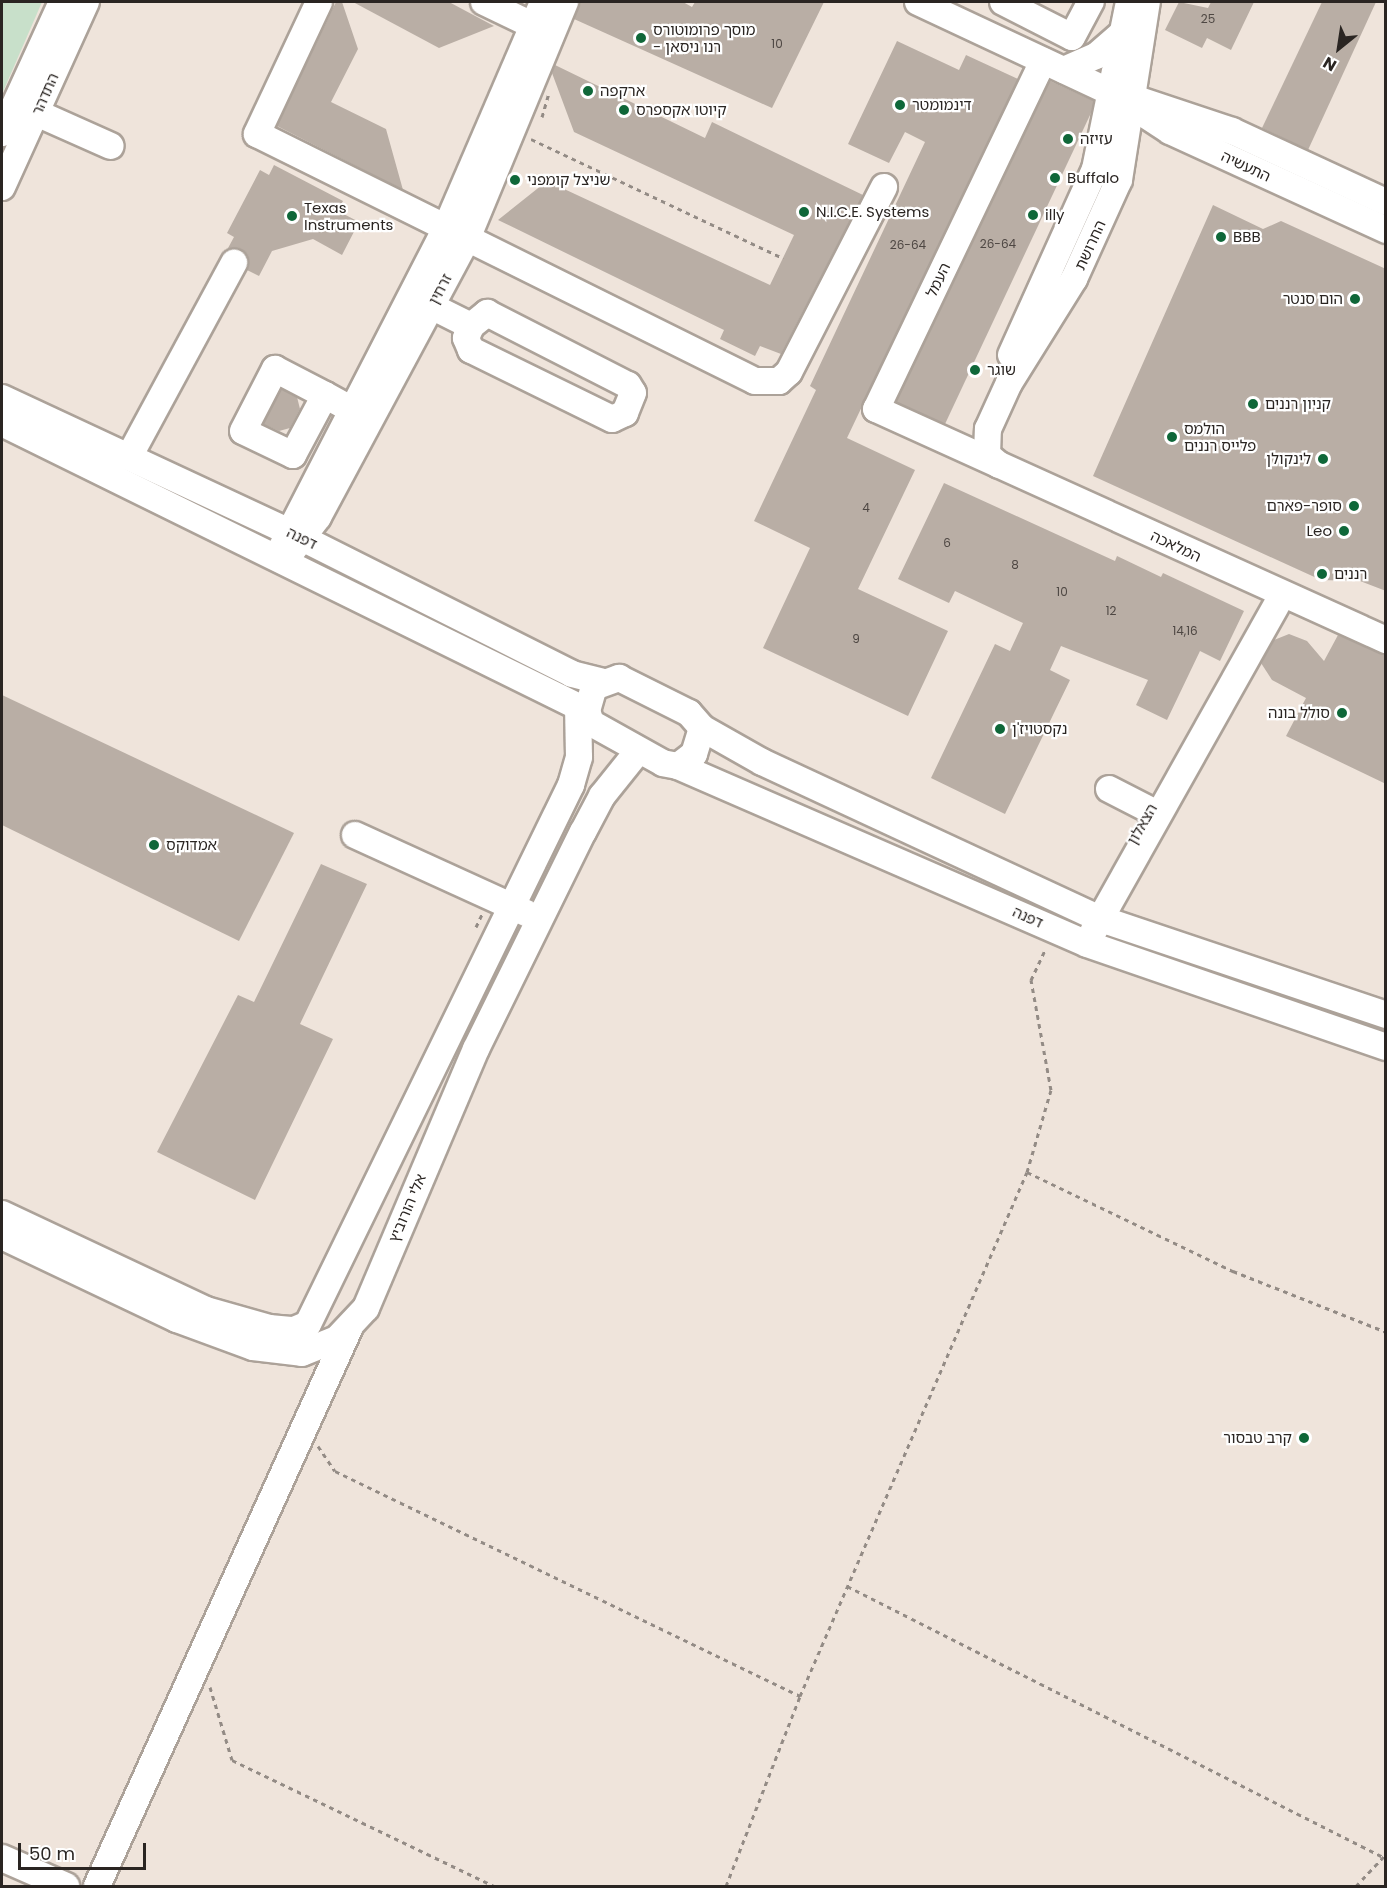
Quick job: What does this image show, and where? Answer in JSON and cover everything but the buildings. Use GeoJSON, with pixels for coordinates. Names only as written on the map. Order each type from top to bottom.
{"type":"FeatureCollection","features":[{"type":"Feature","properties":{"kind":"street","name":"התדהר"},"geometry":{"type":"LineString","coordinates":[[2,187],[62,2]]}},
{"type":"Feature","properties":{"kind":"street","name":"התדהר"},"geometry":{"type":"LineString","coordinates":[[2,133],[26,109],[86,2]]}},
{"type":"Feature","properties":{"kind":"street"},"geometry":{"type":"LineString","coordinates":[[319,2],[257,134],[455,235],[768,384],[789,372],[884,187]]}},
{"type":"Feature","properties":{"kind":"street"},"geometry":{"type":"LineString","coordinates":[[484,2],[532,25]]}},
{"type":"Feature","properties":{"kind":"street","name":"זרחין"},"geometry":{"type":"LineString","coordinates":[[361,415],[430,306],[532,25],[543,2]]}},
{"type":"Feature","properties":{"kind":"street","name":"זרחין"},"geometry":{"type":"LineString","coordinates":[[282,560],[455,235],[565,2]]}},
{"type":"Feature","properties":{"kind":"street","name":"התעשיה"},"geometry":{"type":"LineString","coordinates":[[918,2],[1127,101],[1179,135],[1386,230]]}},
{"type":"Feature","properties":{"kind":"street"},"geometry":{"type":"LineString","coordinates":[[1003,2],[1072,37],[1091,2]]}},
{"type":"Feature","properties":{"kind":"street","name":"החרושת"},"geometry":{"type":"LineString","coordinates":[[999,465],[987,455],[988,429],[1009,383],[1074,279],[1124,166],[1127,101],[1120,35],[1129,2]]}},
{"type":"Feature","properties":{"kind":"street","name":"החרושת"},"geometry":{"type":"LineString","coordinates":[[966,450],[1127,101],[1147,2]]}},
{"type":"Feature","properties":{"kind":"street"},"geometry":{"type":"LineString","coordinates":[[1053,65],[1096,56],[1120,35]]}},
{"type":"Feature","properties":{"kind":"street","name":"העמל"},"geometry":{"type":"LineString","coordinates":[[966,450],[876,409],[1053,65]]}},
{"type":"Feature","properties":{"kind":"street","name":"התעשיה"},"geometry":{"type":"LineString","coordinates":[[1127,101],[1233,131],[1386,202]]}},
{"type":"Feature","properties":{"kind":"street"},"geometry":{"type":"LineString","coordinates":[[26,109],[111,146]]}},
{"type":"Feature","properties":{"kind":"street"},"geometry":{"type":"LineString","coordinates":[[1124,166],[1148,146],[1179,135]]}},
{"type":"Feature","properties":{"kind":"street"},"geometry":{"type":"LineString","coordinates":[[129,457],[234,263]]}},
{"type":"Feature","properties":{"kind":"street"},"geometry":{"type":"LineString","coordinates":[[430,306],[471,326]]}},
{"type":"Feature","properties":{"kind":"street"},"geometry":{"type":"LineString","coordinates":[[487,313],[628,385],[633,399],[625,413],[612,419],[471,350],[466,338],[471,326],[487,313]]}},
{"type":"Feature","properties":{"kind":"street"},"geometry":{"type":"LineString","coordinates":[[325,395],[361,415]]}},
{"type":"Feature","properties":{"kind":"street","name":"דפנה"},"geometry":{"type":"LineString","coordinates":[[2,398],[294,534],[572,674],[600,681],[619,678],[689,712],[702,728],[762,762],[1096,916],[1386,1015]]}},
{"type":"Feature","properties":{"kind":"street","name":"דפנה"},"geometry":{"type":"LineString","coordinates":[[2,423],[582,708],[603,735],[638,751],[678,766],[1072,944],[1386,1047]]}},
{"type":"Feature","properties":{"kind":"street","name":"המלאכה"},"geometry":{"type":"LineString","coordinates":[[966,450],[1282,595],[1386,640]]}},
{"type":"Feature","properties":{"kind":"street","name":"הצאלון"},"geometry":{"type":"LineString","coordinates":[[1072,944],[1096,916],[1214,721],[1282,595]]}},
{"type":"Feature","properties":{"kind":"street"},"geometry":{"type":"LineString","coordinates":[[2,1214],[206,1310],[269,1328],[294,1330],[308,1324],[571,785],[579,757],[582,708],[600,681]]}},
{"type":"Feature","properties":{"kind":"street","name":"הצאלון"},"geometry":{"type":"LineString","coordinates":[[1096,916],[1198,723],[1214,721]]}},
{"type":"Feature","properties":{"kind":"street"},"geometry":{"type":"LineString","coordinates":[[678,766],[694,754],[702,728]]}},
{"type":"Feature","properties":{"kind":"street","name":"אלי הורוביץ"},"geometry":{"type":"LineString","coordinates":[[302,1353],[350,1329],[371,1298],[476,1049],[602,796],[638,751]]}},
{"type":"Feature","properties":{"kind":"street"},"geometry":{"type":"LineString","coordinates":[[1109,789],[1150,810]]}},
{"type":"Feature","properties":{"kind":"street"},"geometry":{"type":"LineString","coordinates":[[354,835],[540,919]]}},
{"type":"Feature","properties":{"kind":"street"},"geometry":{"type":"LineString","coordinates":[[2,1236],[177,1319],[253,1347],[302,1353],[317,1368],[322,1393]]}},
{"type":"Feature","properties":{"kind":"street"},"geometry":{"type":"LineString","coordinates":[[97,1887],[308,1429],[350,1329]]}},
{"type":"Feature","properties":{"kind":"street"},"geometry":{"type":"LineString","coordinates":[[2,1858],[66,1887]]}},
{"type":"Feature","properties":{"kind":"path"},"geometry":{"type":"LineString","coordinates":[[530,140],[783,258]]}},
{"type":"Feature","properties":{"kind":"path"},"geometry":{"type":"LineString","coordinates":[[726,1887],[847,1586],[1027,1172],[1051,1090],[1030,980],[1046,948],[1072,944]]}},
{"type":"Feature","properties":{"kind":"path"},"geometry":{"type":"LineString","coordinates":[[1027,1172],[1233,1271],[1386,1332]]}},
{"type":"Feature","properties":{"kind":"path"},"geometry":{"type":"LineString","coordinates":[[308,1429],[335,1471],[801,1696]]}},
{"type":"Feature","properties":{"kind":"path"},"geometry":{"type":"LineString","coordinates":[[847,1586],[1384,1855],[1356,1887]]}},
{"type":"Feature","properties":{"kind":"path"},"geometry":{"type":"LineString","coordinates":[[202,1659],[232,1761],[494,1887]]}},
{"type":"Feature","properties":{"kind":"green space"},"geometry":{"type":"Polygon","coordinates":[[[2,2],[42,2],[2,94],[2,2]]]}},
{"type":"Feature","properties":{"kind":"place","name":"מוסך פרומוטורס - רנו ניסאן"},"geometry":{"type":"Point","coordinates":[641,38]}},
{"type":"Feature","properties":{"kind":"place","name":"ארקפה"},"geometry":{"type":"Point","coordinates":[588,91]}},
{"type":"Feature","properties":{"kind":"place","name":"דינמומטר"},"geometry":{"type":"Point","coordinates":[900,105]}},
{"type":"Feature","properties":{"kind":"place","name":"קיוטו אקספרס"},"geometry":{"type":"Point","coordinates":[624,110]}},
{"type":"Feature","properties":{"kind":"place","name":"עזיזה"},"geometry":{"type":"Point","coordinates":[1068,139]}},
{"type":"Feature","properties":{"kind":"place","name":"Buffalo"},"geometry":{"type":"Point","coordinates":[1055,178]}},
{"type":"Feature","properties":{"kind":"place","name":"שניצל קומפני"},"geometry":{"type":"Point","coordinates":[515,180]}},
{"type":"Feature","properties":{"kind":"place","name":"N.I.C.E. Systems"},"geometry":{"type":"Point","coordinates":[804,212]}},
{"type":"Feature","properties":{"kind":"place","name":"illy"},"geometry":{"type":"Point","coordinates":[1033,215]}},
{"type":"Feature","properties":{"kind":"place","name":"Texas Instruments"},"geometry":{"type":"Point","coordinates":[292,216]}},
{"type":"Feature","properties":{"kind":"place","name":"BBB"},"geometry":{"type":"Point","coordinates":[1221,237]}},
{"type":"Feature","properties":{"kind":"place","name":"הום סנטר"},"geometry":{"type":"Point","coordinates":[1355,299]}},
{"type":"Feature","properties":{"kind":"place","name":"שוגר"},"geometry":{"type":"Point","coordinates":[975,370]}},
{"type":"Feature","properties":{"kind":"place","name":"קניון רננים"},"geometry":{"type":"Point","coordinates":[1253,404]}},
{"type":"Feature","properties":{"kind":"place","name":"הולמס פלייס רננים"},"geometry":{"type":"Point","coordinates":[1172,437]}},
{"type":"Feature","properties":{"kind":"place","name":"לינקולן"},"geometry":{"type":"Point","coordinates":[1323,459]}},
{"type":"Feature","properties":{"kind":"place","name":"סופר-פארם"},"geometry":{"type":"Point","coordinates":[1354,506]}},
{"type":"Feature","properties":{"kind":"place","name":"Leo"},"geometry":{"type":"Point","coordinates":[1344,531]}},
{"type":"Feature","properties":{"kind":"place","name":"רננים"},"geometry":{"type":"Point","coordinates":[1322,574]}},
{"type":"Feature","properties":{"kind":"place","name":"סולל בונה"},"geometry":{"type":"Point","coordinates":[1342,713]}},
{"type":"Feature","properties":{"kind":"place","name":"נקסטויז'ן"},"geometry":{"type":"Point","coordinates":[1000,729]}},
{"type":"Feature","properties":{"kind":"place","name":"אמדוקס"},"geometry":{"type":"Point","coordinates":[154,845]}},
{"type":"Feature","properties":{"kind":"place","name":"קרב טבסור"},"geometry":{"type":"Point","coordinates":[1304,1438]}}]}
